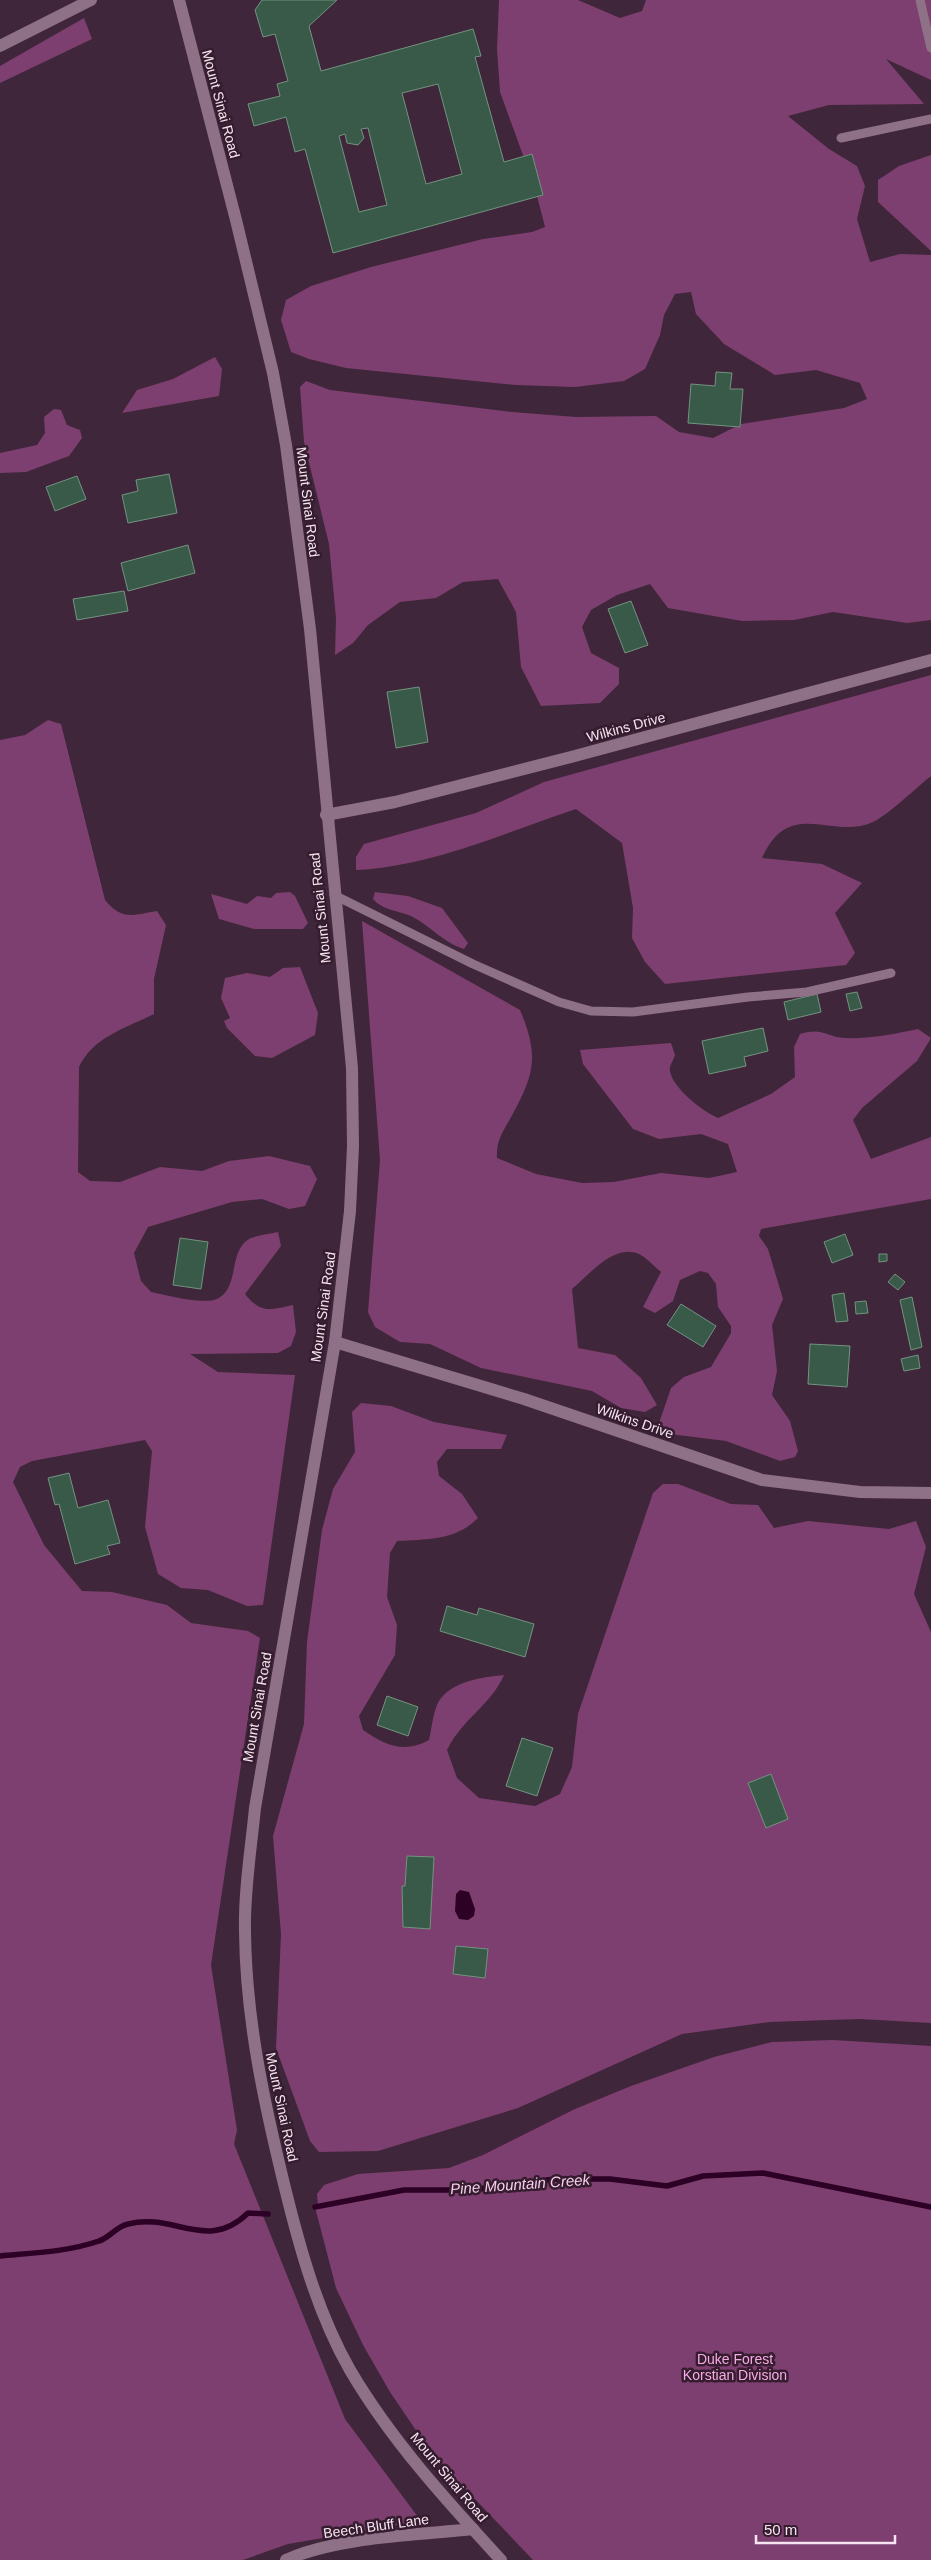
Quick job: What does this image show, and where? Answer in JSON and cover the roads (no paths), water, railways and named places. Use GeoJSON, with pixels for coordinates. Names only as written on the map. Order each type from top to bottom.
{"type":"FeatureCollection","features":[{"type":"Feature","properties":{"kind":"street"},"geometry":{"type":"LineString","coordinates":[[0,46],[92,0]]}},
{"type":"Feature","properties":{"kind":"street","name":"Mount Sinai Road"},"geometry":{"type":"LineString","coordinates":[[179,0],[236,220],[273,373],[286,445],[310,629],[326,815],[352,1068],[353,1146],[349,1226],[335,1342],[255,1808],[245,1929],[247,1990],[260,2088],[293,2220],[326,2320],[350,2368],[403,2448],[501,2560]]}},
{"type":"Feature","properties":{"kind":"street","name":"Wilkins Drive"},"geometry":{"type":"LineString","coordinates":[[326,815],[395,802],[451,788],[931,660]]}},
{"type":"Feature","properties":{"kind":"street","name":"Wilkins Drive"},"geometry":{"type":"LineString","coordinates":[[335,1342],[524,1399],[762,1480],[860,1492],[931,1493]]}},
{"type":"Feature","properties":{"kind":"street","name":"Beech Bluff Lane"},"geometry":{"type":"LineString","coordinates":[[286,2560],[305,2551],[376,2539],[473,2529]]}},
{"type":"Feature","properties":{"kind":"lane"},"geometry":{"type":"LineString","coordinates":[[920,0],[931,48]]}},
{"type":"Feature","properties":{"kind":"lane"},"geometry":{"type":"LineString","coordinates":[[840,138],[931,119]]}},
{"type":"Feature","properties":{"kind":"lane"},"geometry":{"type":"LineString","coordinates":[[334,895],[482,968],[559,1002],[591,1011],[633,1012],[748,997],[807,992],[891,972]]}},
{"type":"Feature","properties":{"kind":"waterway","name":"Pine Mountain Creek"},"geometry":{"type":"LineString","coordinates":[[315,2207],[404,2190],[471,2190],[555,2179],[610,2179],[667,2186],[703,2176],[763,2173],[931,2207]]}},
{"type":"Feature","properties":{"kind":"waterway","name":"Pine Mountain Creek"},"geometry":{"type":"LineString","coordinates":[[0,2256],[75,2248],[103,2239],[120,2227],[128,2224],[160,2223],[204,2231],[218,2230],[233,2224],[248,2213],[268,2214]]}},
{"type":"Feature","properties":{"kind":"park label","name":"Duke Forest Korstian Division"},"geometry":{"type":"Point","coordinates":[735,2368]}}]}
